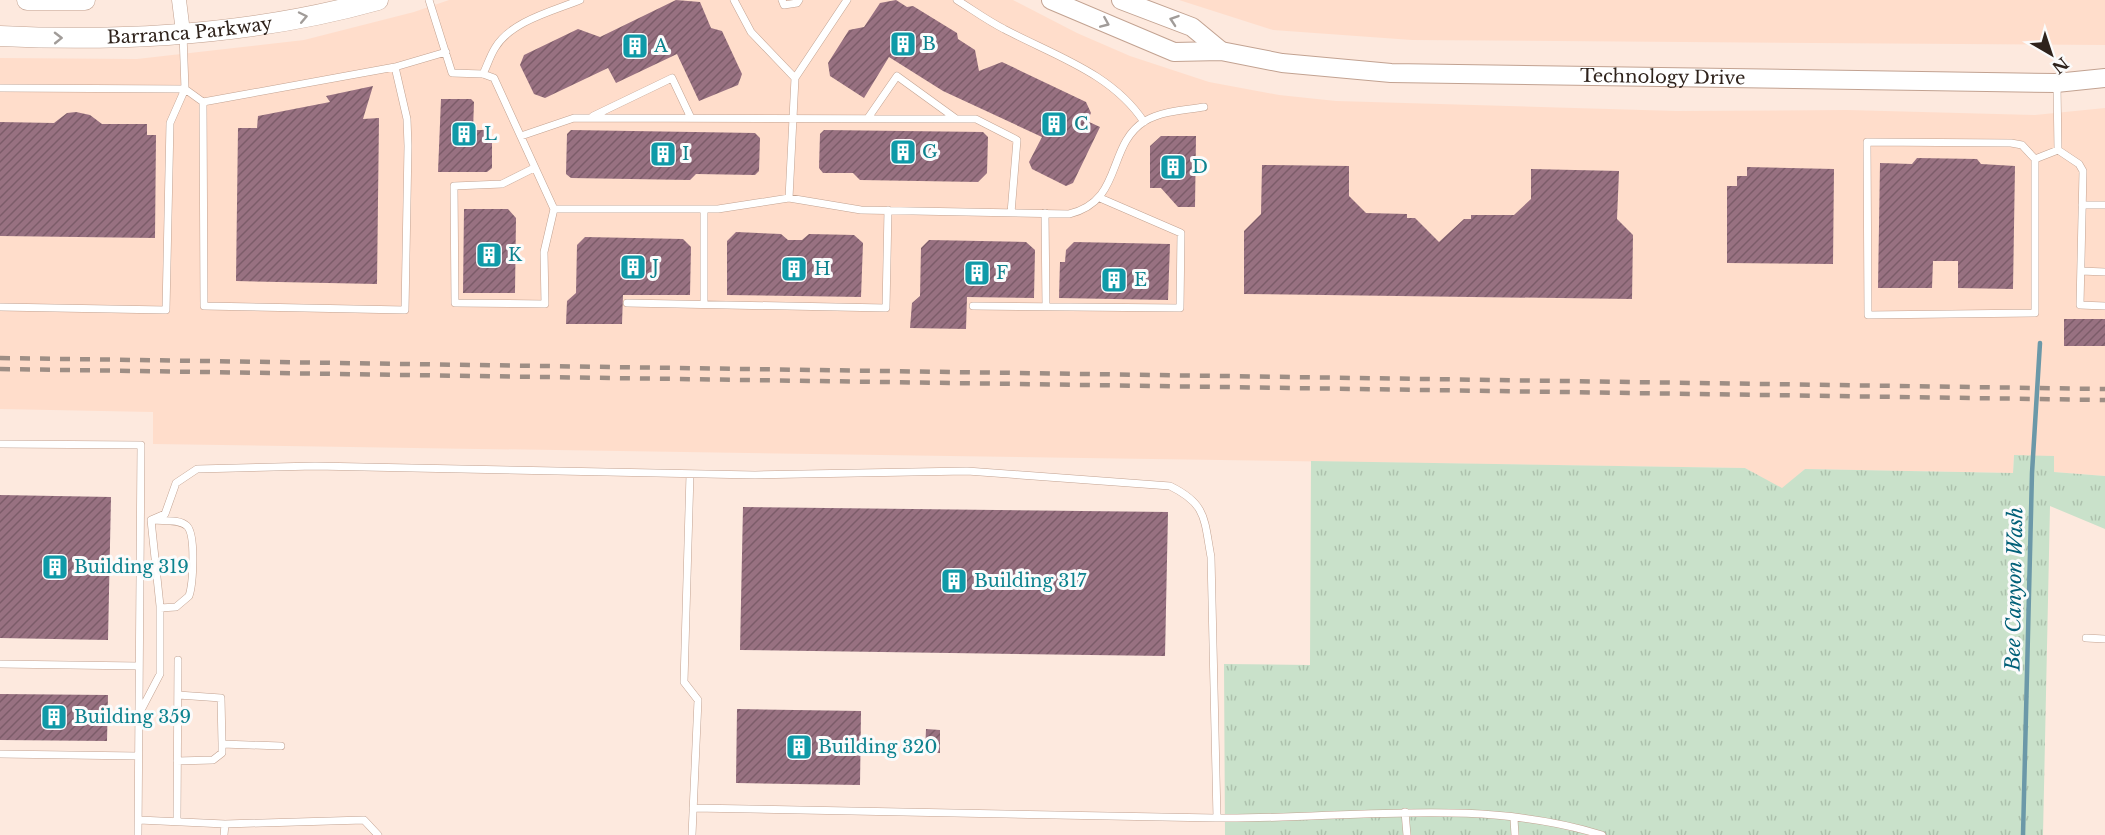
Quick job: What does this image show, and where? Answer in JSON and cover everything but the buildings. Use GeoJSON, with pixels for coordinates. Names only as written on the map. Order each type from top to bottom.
{"type":"FeatureCollection","features":[{"type":"Feature","properties":{"kind":"main road"},"geometry":{"type":"LineString","coordinates":[[27,0],[84,0]]}},
{"type":"Feature","properties":{"kind":"main road","name":"Barranca Parkway"},"geometry":{"type":"LineString","coordinates":[[0,36],[52,38],[183,32],[295,19],[378,0]]}},
{"type":"Feature","properties":{"kind":"street"},"geometry":{"type":"LineString","coordinates":[[179,0],[183,32]]}},
{"type":"Feature","properties":{"kind":"street","name":"Technology Drive"},"geometry":{"type":"LineString","coordinates":[[1052,0],[1174,52],[1221,51],[1282,63],[1391,73],[2056,83],[2105,78]]}},
{"type":"Feature","properties":{"kind":"street","name":"Technology Drive"},"geometry":{"type":"LineString","coordinates":[[1122,0],[1192,27],[1221,51]]}},
{"type":"Feature","properties":{"kind":"lane"},"geometry":{"type":"LineString","coordinates":[[429,0],[452,73],[483,74],[494,78],[500,86],[534,168],[554,209],[544,252],[545,304],[455,303],[454,186],[502,184],[534,168]]}},
{"type":"Feature","properties":{"kind":"lane"},"geometry":{"type":"LineString","coordinates":[[483,74],[495,47],[504,37],[529,21],[580,0]]}},
{"type":"Feature","properties":{"kind":"lane"},"geometry":{"type":"LineString","coordinates":[[734,0],[751,32],[795,78]]}},
{"type":"Feature","properties":{"kind":"lane"},"geometry":{"type":"LineString","coordinates":[[782,0],[784,5],[797,3],[799,0]]}},
{"type":"Feature","properties":{"kind":"lane"},"geometry":{"type":"LineString","coordinates":[[789,198],[795,78],[847,0]]}},
{"type":"Feature","properties":{"kind":"lane"},"geometry":{"type":"LineString","coordinates":[[957,0],[1002,28],[1114,88],[1134,106],[1144,122]]}},
{"type":"Feature","properties":{"kind":"lane"},"geometry":{"type":"LineString","coordinates":[[0,307],[166,310],[170,123],[185,89],[183,32]]}},
{"type":"Feature","properties":{"kind":"lane"},"geometry":{"type":"LineString","coordinates":[[0,88],[185,89],[203,102],[395,67],[446,52]]}},
{"type":"Feature","properties":{"kind":"lane"},"geometry":{"type":"LineString","coordinates":[[203,102],[204,306],[405,310],[407,119],[395,67]]}},
{"type":"Feature","properties":{"kind":"lane"},"geometry":{"type":"LineString","coordinates":[[867,118],[897,76],[956,119]]}},
{"type":"Feature","properties":{"kind":"lane"},"geometry":{"type":"LineString","coordinates":[[591,118],[672,78],[691,118]]}},
{"type":"Feature","properties":{"kind":"lane"},"geometry":{"type":"LineString","coordinates":[[2056,83],[2058,150]]}},
{"type":"Feature","properties":{"kind":"lane"},"geometry":{"type":"LineString","coordinates":[[554,209],[704,209],[789,198],[861,210],[1011,213],[1082,211],[1100,198],[1135,128],[1169,112],[1204,107]]}},
{"type":"Feature","properties":{"kind":"lane"},"geometry":{"type":"LineString","coordinates":[[521,136],[574,118],[976,119],[1017,140],[1011,213]]}},
{"type":"Feature","properties":{"kind":"lane"},"geometry":{"type":"LineString","coordinates":[[1867,142],[2011,143],[2022,145],[2035,159],[2035,313],[1868,315],[1867,142]]}},
{"type":"Feature","properties":{"kind":"lane"},"geometry":{"type":"LineString","coordinates":[[2035,159],[2058,150]]}},
{"type":"Feature","properties":{"kind":"lane"},"geometry":{"type":"LineString","coordinates":[[2058,150],[2079,164],[2082,171],[2080,305],[2105,306]]}},
{"type":"Feature","properties":{"kind":"lane"},"geometry":{"type":"LineString","coordinates":[[973,306],[1180,308],[1181,233],[1100,198]]}},
{"type":"Feature","properties":{"kind":"lane"},"geometry":{"type":"LineString","coordinates":[[2082,205],[2105,205]]}},
{"type":"Feature","properties":{"kind":"lane"},"geometry":{"type":"LineString","coordinates":[[704,209],[704,304]]}},
{"type":"Feature","properties":{"kind":"lane"},"geometry":{"type":"LineString","coordinates":[[627,303],[886,308],[888,210]]}},
{"type":"Feature","properties":{"kind":"lane"},"geometry":{"type":"LineString","coordinates":[[1045,213],[1046,306]]}},
{"type":"Feature","properties":{"kind":"lane"},"geometry":{"type":"LineString","coordinates":[[2081,271],[2105,272]]}},
{"type":"Feature","properties":{"kind":"lane"},"geometry":{"type":"LineString","coordinates":[[0,444],[141,446],[138,835]]}},
{"type":"Feature","properties":{"kind":"lane"},"geometry":{"type":"LineString","coordinates":[[151,520],[165,514],[176,483],[197,469],[315,466],[690,474],[967,471],[1170,486],[1191,496],[1203,515],[1211,556],[1217,818]]}},
{"type":"Feature","properties":{"kind":"lane"},"geometry":{"type":"LineString","coordinates":[[690,474],[684,682],[698,700],[692,835]]}},
{"type":"Feature","properties":{"kind":"lane"},"geometry":{"type":"LineString","coordinates":[[138,716],[160,674],[160,608],[151,520]]}},
{"type":"Feature","properties":{"kind":"lane"},"geometry":{"type":"LineString","coordinates":[[151,520],[182,523],[188,527],[192,539],[189,596],[176,607],[160,608]]}},
{"type":"Feature","properties":{"kind":"lane"},"geometry":{"type":"LineString","coordinates":[[2086,638],[2105,639]]}},
{"type":"Feature","properties":{"kind":"lane"},"geometry":{"type":"LineString","coordinates":[[177,820],[178,660]]}},
{"type":"Feature","properties":{"kind":"lane"},"geometry":{"type":"LineString","coordinates":[[0,664],[139,666]]}},
{"type":"Feature","properties":{"kind":"lane"},"geometry":{"type":"LineString","coordinates":[[177,761],[213,760],[222,753],[221,698],[178,695]]}},
{"type":"Feature","properties":{"kind":"lane"},"geometry":{"type":"LineString","coordinates":[[222,744],[281,746]]}},
{"type":"Feature","properties":{"kind":"lane"},"geometry":{"type":"LineString","coordinates":[[0,754],[138,756]]}},
{"type":"Feature","properties":{"kind":"lane"},"geometry":{"type":"LineString","coordinates":[[693,808],[1217,818],[1405,812],[1514,819],[1574,826],[1602,835]]}},
{"type":"Feature","properties":{"kind":"lane"},"geometry":{"type":"LineString","coordinates":[[1405,812],[1407,835]]}},
{"type":"Feature","properties":{"kind":"lane"},"geometry":{"type":"LineString","coordinates":[[1514,819],[1515,835]]}},
{"type":"Feature","properties":{"kind":"lane"},"geometry":{"type":"LineString","coordinates":[[139,820],[225,824],[364,820],[378,835]]}},
{"type":"Feature","properties":{"kind":"lane"},"geometry":{"type":"LineString","coordinates":[[224,835],[225,824]]}},
{"type":"Feature","properties":{"kind":"shaded area"},"geometry":{"type":"Polygon","coordinates":[[[449,0],[1013,0],[1077,33],[1130,56],[1209,82],[1279,95],[1336,101],[1676,111],[1847,110],[2035,115],[2105,108],[2105,476],[2054,472],[2014,455],[2013,473],[1805,469],[1782,489],[1745,468],[153,444],[153,412],[0,409],[0,58],[137,59],[304,40],[414,12],[449,0]]]}},
{"type":"Feature","properties":{"kind":"shaded area"},"geometry":{"type":"Polygon","coordinates":[[[1179,0],[2105,0],[2105,45],[1412,40],[1273,30],[1179,0]]]}},
{"type":"Feature","properties":{"kind":"green space"},"geometry":{"type":"Polygon","coordinates":[[[2014,455],[2054,456],[2054,472],[2105,476],[2105,529],[2050,506],[2043,835],[1225,835],[1224,664],[1310,665],[1311,461],[1745,468],[1782,488],[1805,469],[2013,473],[2014,455]]]}},
{"type":"Feature","properties":{"kind":"waterway","name":"Bee Canyon Wash"},"geometry":{"type":"LineString","coordinates":[[2023,835],[2032,473],[2040,343]]}},
{"type":"Feature","properties":{"kind":"railway"},"geometry":{"type":"LineString","coordinates":[[0,358],[2105,389]]}},
{"type":"Feature","properties":{"kind":"railway"},"geometry":{"type":"LineString","coordinates":[[0,369],[2105,400]]}},
{"type":"Feature","properties":{"kind":"place","name":"B"},"geometry":{"type":"Point","coordinates":[903,44]}},
{"type":"Feature","properties":{"kind":"place","name":"A"},"geometry":{"type":"Point","coordinates":[635,46]}},
{"type":"Feature","properties":{"kind":"place","name":"C"},"geometry":{"type":"Point","coordinates":[1054,124]}},
{"type":"Feature","properties":{"kind":"place","name":"L"},"geometry":{"type":"Point","coordinates":[464,134]}},
{"type":"Feature","properties":{"kind":"place","name":"G"},"geometry":{"type":"Point","coordinates":[903,152]}},
{"type":"Feature","properties":{"kind":"place","name":"I"},"geometry":{"type":"Point","coordinates":[663,154]}},
{"type":"Feature","properties":{"kind":"place","name":"D"},"geometry":{"type":"Point","coordinates":[1173,167]}},
{"type":"Feature","properties":{"kind":"place","name":"K"},"geometry":{"type":"Point","coordinates":[489,255]}},
{"type":"Feature","properties":{"kind":"place","name":"J"},"geometry":{"type":"Point","coordinates":[633,267]}},
{"type":"Feature","properties":{"kind":"place","name":"H"},"geometry":{"type":"Point","coordinates":[794,269]}},
{"type":"Feature","properties":{"kind":"place","name":"F"},"geometry":{"type":"Point","coordinates":[977,273]}},
{"type":"Feature","properties":{"kind":"place","name":"E"},"geometry":{"type":"Point","coordinates":[1114,280]}},
{"type":"Feature","properties":{"kind":"place","name":"Building 319"},"geometry":{"type":"Point","coordinates":[55,567]}},
{"type":"Feature","properties":{"kind":"place","name":"Building 317"},"geometry":{"type":"Point","coordinates":[954,581]}},
{"type":"Feature","properties":{"kind":"place","name":"Building 359"},"geometry":{"type":"Point","coordinates":[54,717]}},
{"type":"Feature","properties":{"kind":"place","name":"Building 320"},"geometry":{"type":"Point","coordinates":[799,747]}}]}
